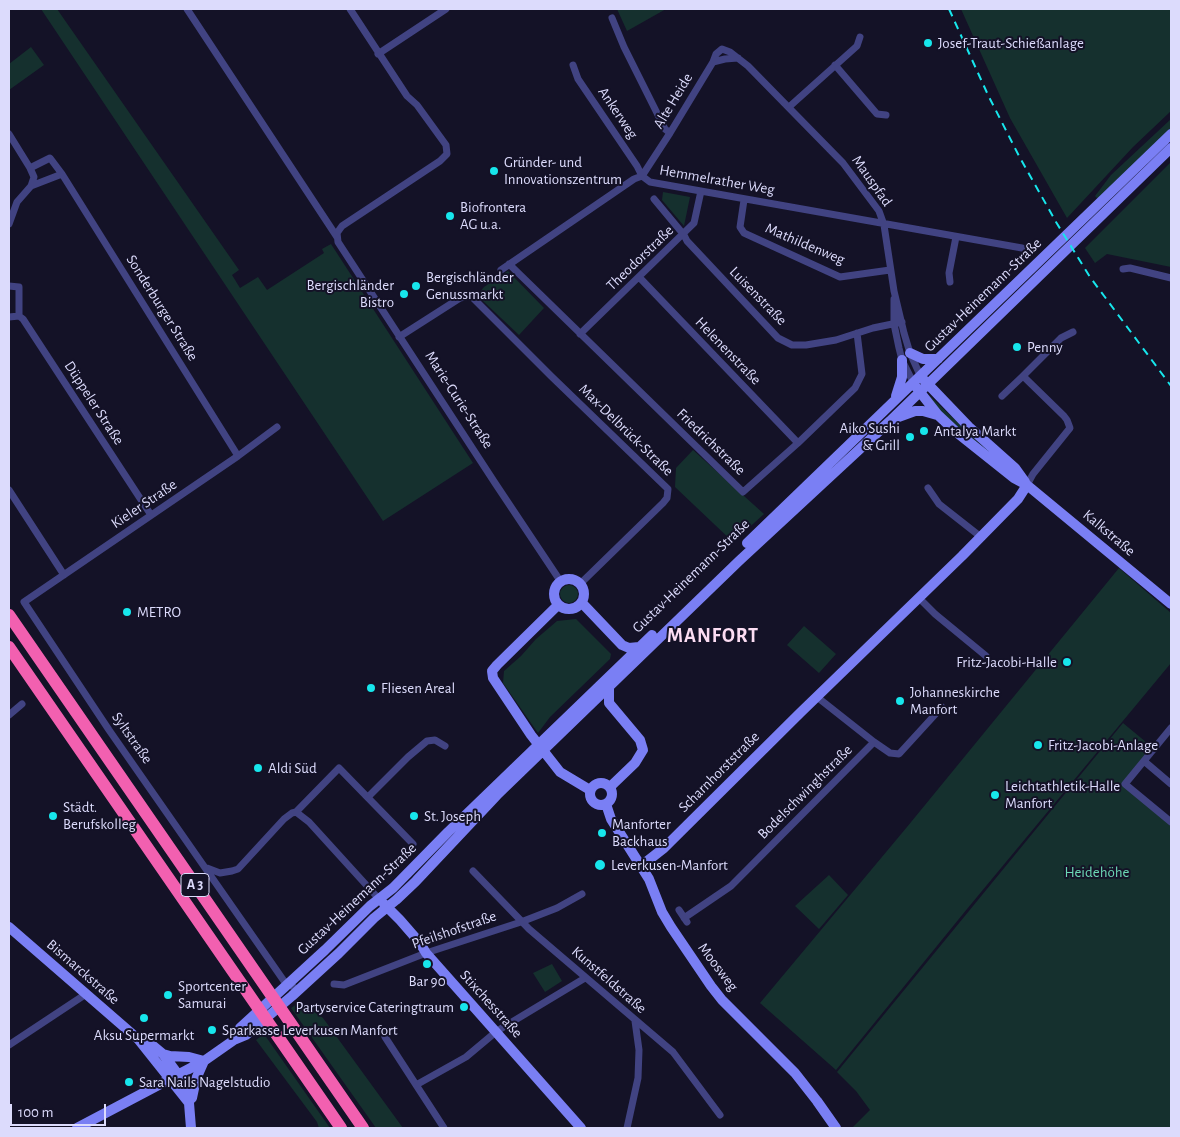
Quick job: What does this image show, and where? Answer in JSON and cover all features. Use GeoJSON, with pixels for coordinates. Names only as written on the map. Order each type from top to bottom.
{"type":"FeatureCollection","features":[{"type":"Feature","properties":{"kind":"highway","name":"A 3"},"geometry":{"type":"LineString","coordinates":[[9,614],[364,1128]]}},
{"type":"Feature","properties":{"kind":"highway","name":"A 3"},"geometry":{"type":"LineString","coordinates":[[9,647],[341,1128]]}},
{"type":"Feature","properties":{"kind":"main road","name":"Gustav-Heinemann-Straße"},"geometry":{"type":"LineString","coordinates":[[234,1040],[240,1028],[422,860],[448,832],[916,378],[1171,134]]}},
{"type":"Feature","properties":{"kind":"main road","name":"Gustav-Heinemann-Straße"},"geometry":{"type":"LineString","coordinates":[[77,1128],[175,1077],[204,1061],[234,1040],[246,1035],[298,990],[416,881],[497,795],[609,686],[739,560],[890,421],[918,391],[941,371],[1171,148]]}},
{"type":"Feature","properties":{"kind":"main road"},"geometry":{"type":"LineString","coordinates":[[910,353],[922,359],[938,359]]}},
{"type":"Feature","properties":{"kind":"main road"},"geometry":{"type":"LineString","coordinates":[[895,399],[902,380],[902,360]]}},
{"type":"Feature","properties":{"kind":"main road"},"geometry":{"type":"LineString","coordinates":[[941,371],[940,386],[945,402]]}},
{"type":"Feature","properties":{"kind":"main road","name":"Kalkstraße"},"geometry":{"type":"LineString","coordinates":[[916,378],[927,384],[982,440],[1015,468],[1027,484],[1171,604]]}},
{"type":"Feature","properties":{"kind":"main road","name":"Kalkstraße"},"geometry":{"type":"LineString","coordinates":[[916,378],[918,391],[938,415],[975,448],[1014,478],[1027,484]]}},
{"type":"Feature","properties":{"kind":"main road"},"geometry":{"type":"LineString","coordinates":[[890,421],[915,411],[938,415]]}},
{"type":"Feature","properties":{"kind":"main road","name":"Scharnhorststraße"},"geometry":{"type":"LineString","coordinates":[[641,866],[664,848],[981,537],[1018,499],[1027,484]]}},
{"type":"Feature","properties":{"kind":"main road"},"geometry":{"type":"LineString","coordinates":[[573,580],[580,584],[584,591],[579,605],[567,610],[558,605],[554,593],[555,588],[561,582],[573,580]]}},
{"type":"Feature","properties":{"kind":"main road"},"geometry":{"type":"LineString","coordinates":[[558,605],[497,665],[492,671],[493,678],[531,735],[560,772],[590,790]]}},
{"type":"Feature","properties":{"kind":"main road"},"geometry":{"type":"LineString","coordinates":[[579,605],[622,645],[629,648],[639,647]]}},
{"type":"Feature","properties":{"kind":"main road"},"geometry":{"type":"LineString","coordinates":[[579,605],[617,649],[620,656],[619,666]]}},
{"type":"Feature","properties":{"kind":"main road"},"geometry":{"type":"LineString","coordinates":[[609,686],[609,703],[640,740],[643,750],[636,763],[610,787]]}},
{"type":"Feature","properties":{"kind":"main road"},"geometry":{"type":"LineString","coordinates":[[591,704],[609,703]]}},
{"type":"Feature","properties":{"kind":"main road"},"geometry":{"type":"LineString","coordinates":[[599,782],[610,787],[612,796],[606,804],[601,805],[590,799],[590,790],[595,784],[599,782]]}},
{"type":"Feature","properties":{"kind":"main road","name":"Moosweg"},"geometry":{"type":"LineString","coordinates":[[606,804],[611,818],[649,879],[662,912],[711,986],[795,1073],[836,1128]]}},
{"type":"Feature","properties":{"kind":"main road","name":"Stixchesstraße"},"geometry":{"type":"LineString","coordinates":[[379,900],[388,907],[420,943],[426,953],[581,1128]]}},
{"type":"Feature","properties":{"kind":"main road","name":"Bismarckstraße"},"geometry":{"type":"LineString","coordinates":[[9,927],[138,1038],[175,1077]]}},
{"type":"Feature","properties":{"kind":"main road","name":"Bismarckstraße"},"geometry":{"type":"LineString","coordinates":[[138,1038],[151,1044],[163,1054],[175,1077]]}},
{"type":"Feature","properties":{"kind":"main road"},"geometry":{"type":"LineString","coordinates":[[163,1054],[204,1061],[189,1103]]}},
{"type":"Feature","properties":{"kind":"main road"},"geometry":{"type":"LineString","coordinates":[[175,1077],[190,1097],[191,1128]]}},
{"type":"Feature","properties":{"kind":"street","name":"Marie-Curie-Straße"},"geometry":{"type":"LineString","coordinates":[[187,9],[337,235],[399,337],[561,582]]}},
{"type":"Feature","properties":{"kind":"street"},"geometry":{"type":"LineString","coordinates":[[337,235],[342,226],[448,154],[446,145],[417,105],[407,96],[350,9]]}},
{"type":"Feature","properties":{"kind":"street"},"geometry":{"type":"LineString","coordinates":[[378,54],[446,9]]}},
{"type":"Feature","properties":{"kind":"street"},"geometry":{"type":"LineString","coordinates":[[612,18],[624,47],[665,129],[670,132]]}},
{"type":"Feature","properties":{"kind":"street"},"geometry":{"type":"LineString","coordinates":[[789,107],[857,46],[860,37]]}},
{"type":"Feature","properties":{"kind":"street","name":"Alte Heide"},"geometry":{"type":"LineString","coordinates":[[642,176],[713,62],[738,58]]}},
{"type":"Feature","properties":{"kind":"street","name":"Mauspfad"},"geometry":{"type":"LineString","coordinates":[[738,58],[843,163],[879,211],[884,225],[902,360],[916,378]]}},
{"type":"Feature","properties":{"kind":"street","name":"Ankerweg"},"geometry":{"type":"LineString","coordinates":[[574,65],[578,79],[642,176]]}},
{"type":"Feature","properties":{"kind":"street"},"geometry":{"type":"LineString","coordinates":[[835,65],[877,114],[886,115]]}},
{"type":"Feature","properties":{"kind":"street"},"geometry":{"type":"LineString","coordinates":[[9,134],[34,177],[31,186],[17,202],[9,224]]}},
{"type":"Feature","properties":{"kind":"street","name":"Sonderburger Straße"},"geometry":{"type":"LineString","coordinates":[[30,168],[50,158],[62,174],[238,456]]}},
{"type":"Feature","properties":{"kind":"street"},"geometry":{"type":"LineString","coordinates":[[31,186],[62,174]]}},
{"type":"Feature","properties":{"kind":"street","name":"Hemmelrather Weg"},"geometry":{"type":"LineString","coordinates":[[500,270],[634,179],[642,176],[650,182],[701,192],[836,214],[884,225],[1022,248]]}},
{"type":"Feature","properties":{"kind":"street","name":"Theodorstraße"},"geometry":{"type":"LineString","coordinates":[[580,334],[684,235],[694,223],[701,192]]}},
{"type":"Feature","properties":{"kind":"street","name":"Luisenstraße"},"geometry":{"type":"LineString","coordinates":[[654,199],[684,235],[686,241],[778,338],[792,345],[806,345],[836,340],[873,328],[898,323]]}},
{"type":"Feature","properties":{"kind":"street","name":"Mathildenweg"},"geometry":{"type":"LineString","coordinates":[[744,200],[740,227],[744,233],[840,277],[890,270]]}},
{"type":"Feature","properties":{"kind":"street"},"geometry":{"type":"LineString","coordinates":[[950,282],[956,238]]}},
{"type":"Feature","properties":{"kind":"street","name":"Friedrichstraße"},"geometry":{"type":"LineString","coordinates":[[510,264],[743,492],[798,443],[855,388],[862,374],[857,333]]}},
{"type":"Feature","properties":{"kind":"street"},"geometry":{"type":"LineString","coordinates":[[1123,270],[1130,268],[1171,278]]}},
{"type":"Feature","properties":{"kind":"street","name":"Helenenstraße"},"geometry":{"type":"LineString","coordinates":[[639,277],[798,443]]}},
{"type":"Feature","properties":{"kind":"street"},"geometry":{"type":"LineString","coordinates":[[9,286],[19,286],[19,316],[9,317]]}},
{"type":"Feature","properties":{"kind":"street","name":"Max-Delbrück-Straße"},"geometry":{"type":"LineString","coordinates":[[399,337],[460,298],[472,297],[668,489],[667,498],[663,503],[580,584]]}},
{"type":"Feature","properties":{"kind":"street","name":"Düppeler Straße"},"geometry":{"type":"LineString","coordinates":[[19,316],[23,319],[151,516]]}},
{"type":"Feature","properties":{"kind":"street","name":"Mauspfad"},"geometry":{"type":"LineString","coordinates":[[898,323],[910,353],[916,378]]}},
{"type":"Feature","properties":{"kind":"street"},"geometry":{"type":"LineString","coordinates":[[1002,396],[1061,338],[1073,332]]}},
{"type":"Feature","properties":{"kind":"street"},"geometry":{"type":"LineString","coordinates":[[1023,376],[1064,416],[1070,428],[1027,484]]}},
{"type":"Feature","properties":{"kind":"street","name":"Kieler Straße"},"geometry":{"type":"LineString","coordinates":[[24,602],[238,456],[277,427]]}},
{"type":"Feature","properties":{"kind":"street"},"geometry":{"type":"LineString","coordinates":[[928,488],[939,504],[981,537]]}},
{"type":"Feature","properties":{"kind":"street"},"geometry":{"type":"LineString","coordinates":[[9,490],[64,575]]}},
{"type":"Feature","properties":{"kind":"street"},"geometry":{"type":"LineString","coordinates":[[919,598],[935,614],[986,656]]}},
{"type":"Feature","properties":{"kind":"street","name":"Syltstraße"},"geometry":{"type":"LineString","coordinates":[[24,602],[109,730],[219,889],[288,984],[298,990]]}},
{"type":"Feature","properties":{"kind":"street"},"geometry":{"type":"LineString","coordinates":[[817,697],[874,742]]}},
{"type":"Feature","properties":{"kind":"street"},"geometry":{"type":"LineString","coordinates":[[9,715],[22,704]]}},
{"type":"Feature","properties":{"kind":"street","name":"Bodelschwinghstraße"},"geometry":{"type":"LineString","coordinates":[[678,910],[686,920],[730,886],[874,742],[890,753],[899,754],[942,707]]}},
{"type":"Feature","properties":{"kind":"street"},"geometry":{"type":"LineString","coordinates":[[1171,728],[1125,784],[1171,822]]}},
{"type":"Feature","properties":{"kind":"street"},"geometry":{"type":"LineString","coordinates":[[368,797],[427,741],[435,740],[444,746]]}},
{"type":"Feature","properties":{"kind":"street"},"geometry":{"type":"LineString","coordinates":[[1144,761],[1171,784]]}},
{"type":"Feature","properties":{"kind":"street"},"geometry":{"type":"LineString","coordinates":[[206,868],[225,872],[238,868],[284,819],[296,812],[339,768],[413,844]]}},
{"type":"Feature","properties":{"kind":"street"},"geometry":{"type":"LineString","coordinates":[[296,812],[309,822],[379,900]]}},
{"type":"Feature","properties":{"kind":"street","name":"Kunstfeldstraße"},"geometry":{"type":"LineString","coordinates":[[473,871],[521,922],[673,1052],[720,1115]]}},
{"type":"Feature","properties":{"kind":"street"},"geometry":{"type":"LineString","coordinates":[[219,889],[225,872]]}},
{"type":"Feature","properties":{"kind":"street","name":"Pfeilshofstraße"},"geometry":{"type":"LineString","coordinates":[[334,984],[344,985],[426,953],[521,922],[557,908],[582,894]]}},
{"type":"Feature","properties":{"kind":"street"},"geometry":{"type":"LineString","coordinates":[[416,1085],[466,1057],[497,1031],[585,978]]}},
{"type":"Feature","properties":{"kind":"street"},"geometry":{"type":"LineString","coordinates":[[9,1045],[86,994]]}},
{"type":"Feature","properties":{"kind":"street"},"geometry":{"type":"LineString","coordinates":[[627,1128],[638,1078],[639,1050],[635,1021]]}},
{"type":"Feature","properties":{"kind":"street"},"geometry":{"type":"LineString","coordinates":[[386,1037],[444,1128]]}},
{"type":"Feature","properties":{"kind":"green space"},"geometry":{"type":"Polygon","coordinates":[[[41,9],[57,9],[239,270],[232,275],[240,288],[258,277],[267,290],[324,253],[322,249],[331,244],[473,463],[383,521],[41,9]]]}},
{"type":"Feature","properties":{"kind":"green space"},"geometry":{"type":"Polygon","coordinates":[[[617,9],[666,9],[627,31],[617,9]]]}},
{"type":"Feature","properties":{"kind":"green space"},"geometry":{"type":"Polygon","coordinates":[[[961,9],[1171,9],[1171,111],[1133,147],[1067,218],[1010,118],[961,9]]]}},
{"type":"Feature","properties":{"kind":"green space"},"geometry":{"type":"Polygon","coordinates":[[[31,47],[44,65],[9,90],[9,64],[31,47]]]}},
{"type":"Feature","properties":{"kind":"green space"},"geometry":{"type":"Polygon","coordinates":[[[1171,119],[1171,128],[1098,199],[1095,196],[1111,175],[1171,119]]]}},
{"type":"Feature","properties":{"kind":"green space"},"geometry":{"type":"Polygon","coordinates":[[[1171,162],[1171,267],[1107,254],[1095,263],[1085,248],[1171,162]]]}},
{"type":"Feature","properties":{"kind":"green space"},"geometry":{"type":"Polygon","coordinates":[[[663,192],[690,197],[684,226],[662,200],[663,192]]]}},
{"type":"Feature","properties":{"kind":"green space"},"geometry":{"type":"Polygon","coordinates":[[[508,271],[544,308],[519,335],[480,296],[480,292],[484,287],[508,271]]]}},
{"type":"Feature","properties":{"kind":"green space"},"geometry":{"type":"Polygon","coordinates":[[[929,395],[980,444],[1004,461],[974,443],[926,398],[929,395]]]}},
{"type":"Feature","properties":{"kind":"green space"},"geometry":{"type":"Polygon","coordinates":[[[693,450],[764,514],[733,542],[675,487],[676,468],[693,450]]]}},
{"type":"Feature","properties":{"kind":"green space","name":"Fritz-Jacobi-Anlage"},"geometry":{"type":"Polygon","coordinates":[[[1119,568],[1171,613],[1171,663],[836,1070],[760,1003],[1119,568]]]}},
{"type":"Feature","properties":{"kind":"green space"},"geometry":{"type":"Polygon","coordinates":[[[565,585],[573,585],[578,590],[576,601],[565,603],[560,598],[560,590],[565,585]]]}},
{"type":"Feature","properties":{"kind":"green space"},"geometry":{"type":"Polygon","coordinates":[[[576,619],[611,654],[610,659],[550,717],[538,733],[503,683],[504,671],[557,621],[576,619]]]}},
{"type":"Feature","properties":{"kind":"green space"},"geometry":{"type":"Polygon","coordinates":[[[804,626],[836,654],[819,673],[787,645],[804,626]]]}},
{"type":"Feature","properties":{"kind":"green space","name":"Heidehöhe"},"geometry":{"type":"Polygon","coordinates":[[[1123,723],[1152,747],[1122,784],[1171,825],[1171,1128],[852,1128],[870,1110],[856,1091],[837,1072],[1123,723]]]}},
{"type":"Feature","properties":{"kind":"green space"},"geometry":{"type":"Polygon","coordinates":[[[829,875],[848,895],[819,929],[795,906],[829,875]]]}},
{"type":"Feature","properties":{"kind":"green space"},"geometry":{"type":"Polygon","coordinates":[[[552,964],[562,981],[545,992],[533,973],[552,964]]]}},
{"type":"Feature","properties":{"kind":"green space"},"geometry":{"type":"Polygon","coordinates":[[[300,1002],[323,1018],[403,1128],[376,1128],[291,1008],[300,1002]]]}},
{"type":"Feature","properties":{"kind":"green space"},"geometry":{"type":"Polygon","coordinates":[[[264,1034],[330,1128],[319,1128],[317,1122],[256,1040],[264,1034]]]}},
{"type":"Feature","properties":{"kind":"railway"},"geometry":{"type":"LineString","coordinates":[[949,9],[988,95],[1056,222],[1090,277],[1171,386]]}},
{"type":"Feature","properties":{"kind":"place","name":"Josef-Traut-Schießanlage"},"geometry":{"type":"Point","coordinates":[928,43]}},
{"type":"Feature","properties":{"kind":"place","name":"Gründer- und Innovationszentrum"},"geometry":{"type":"Point","coordinates":[494,171]}},
{"type":"Feature","properties":{"kind":"place","name":"Biofrontera AG u.a."},"geometry":{"type":"Point","coordinates":[450,216]}},
{"type":"Feature","properties":{"kind":"place","name":"Bergischländer Genussmarkt"},"geometry":{"type":"Point","coordinates":[416,286]}},
{"type":"Feature","properties":{"kind":"place","name":"Bergischländer Bistro"},"geometry":{"type":"Point","coordinates":[404,294]}},
{"type":"Feature","properties":{"kind":"place","name":"Penny"},"geometry":{"type":"Point","coordinates":[1017,347]}},
{"type":"Feature","properties":{"kind":"place","name":"Antalya Markt"},"geometry":{"type":"Point","coordinates":[924,431]}},
{"type":"Feature","properties":{"kind":"place","name":"Aiko Sushi & Grill"},"geometry":{"type":"Point","coordinates":[910,437]}},
{"type":"Feature","properties":{"kind":"place","name":"METRO"},"geometry":{"type":"Point","coordinates":[127,612]}},
{"type":"Feature","properties":{"kind":"place","name":"Fritz-Jacobi-Halle"},"geometry":{"type":"Point","coordinates":[1067,662]}},
{"type":"Feature","properties":{"kind":"place","name":"Fliesen Areal"},"geometry":{"type":"Point","coordinates":[371,688]}},
{"type":"Feature","properties":{"kind":"place","name":"Johanneskirche Manfort"},"geometry":{"type":"Point","coordinates":[900,701]}},
{"type":"Feature","properties":{"kind":"place","name":"Fritz-Jacobi-Anlage"},"geometry":{"type":"Point","coordinates":[1038,745]}},
{"type":"Feature","properties":{"kind":"place","name":"Aldi Süd"},"geometry":{"type":"Point","coordinates":[258,768]}},
{"type":"Feature","properties":{"kind":"place","name":"Leichtathletik-Halle Manfort"},"geometry":{"type":"Point","coordinates":[995,795]}},
{"type":"Feature","properties":{"kind":"place","name":"Städt. Berufskolleg"},"geometry":{"type":"Point","coordinates":[53,816]}},
{"type":"Feature","properties":{"kind":"place","name":"St. Joseph"},"geometry":{"type":"Point","coordinates":[414,816]}},
{"type":"Feature","properties":{"kind":"place","name":"Manforter Backhaus"},"geometry":{"type":"Point","coordinates":[602,833]}},
{"type":"Feature","properties":{"kind":"place","name":"Leverkusen-Manfort"},"geometry":{"type":"Point","coordinates":[600,865]}},
{"type":"Feature","properties":{"kind":"place","name":"Bar 90"},"geometry":{"type":"Point","coordinates":[427,964]}},
{"type":"Feature","properties":{"kind":"place","name":"Sportcenter Samurai"},"geometry":{"type":"Point","coordinates":[168,995]}},
{"type":"Feature","properties":{"kind":"place","name":"Partyservice Cateringtraum"},"geometry":{"type":"Point","coordinates":[464,1007]}},
{"type":"Feature","properties":{"kind":"place","name":"Aksu Supermarkt"},"geometry":{"type":"Point","coordinates":[144,1018]}},
{"type":"Feature","properties":{"kind":"place","name":"Sparkasse Leverkusen Manfort"},"geometry":{"type":"Point","coordinates":[212,1030]}},
{"type":"Feature","properties":{"kind":"place","name":"Sara Nails Nagelstudio"},"geometry":{"type":"Point","coordinates":[129,1082]}},
{"type":"Feature","properties":{"kind":"district","name":"MANFORT"},"geometry":{"type":"Point","coordinates":[713,636]}}]}
